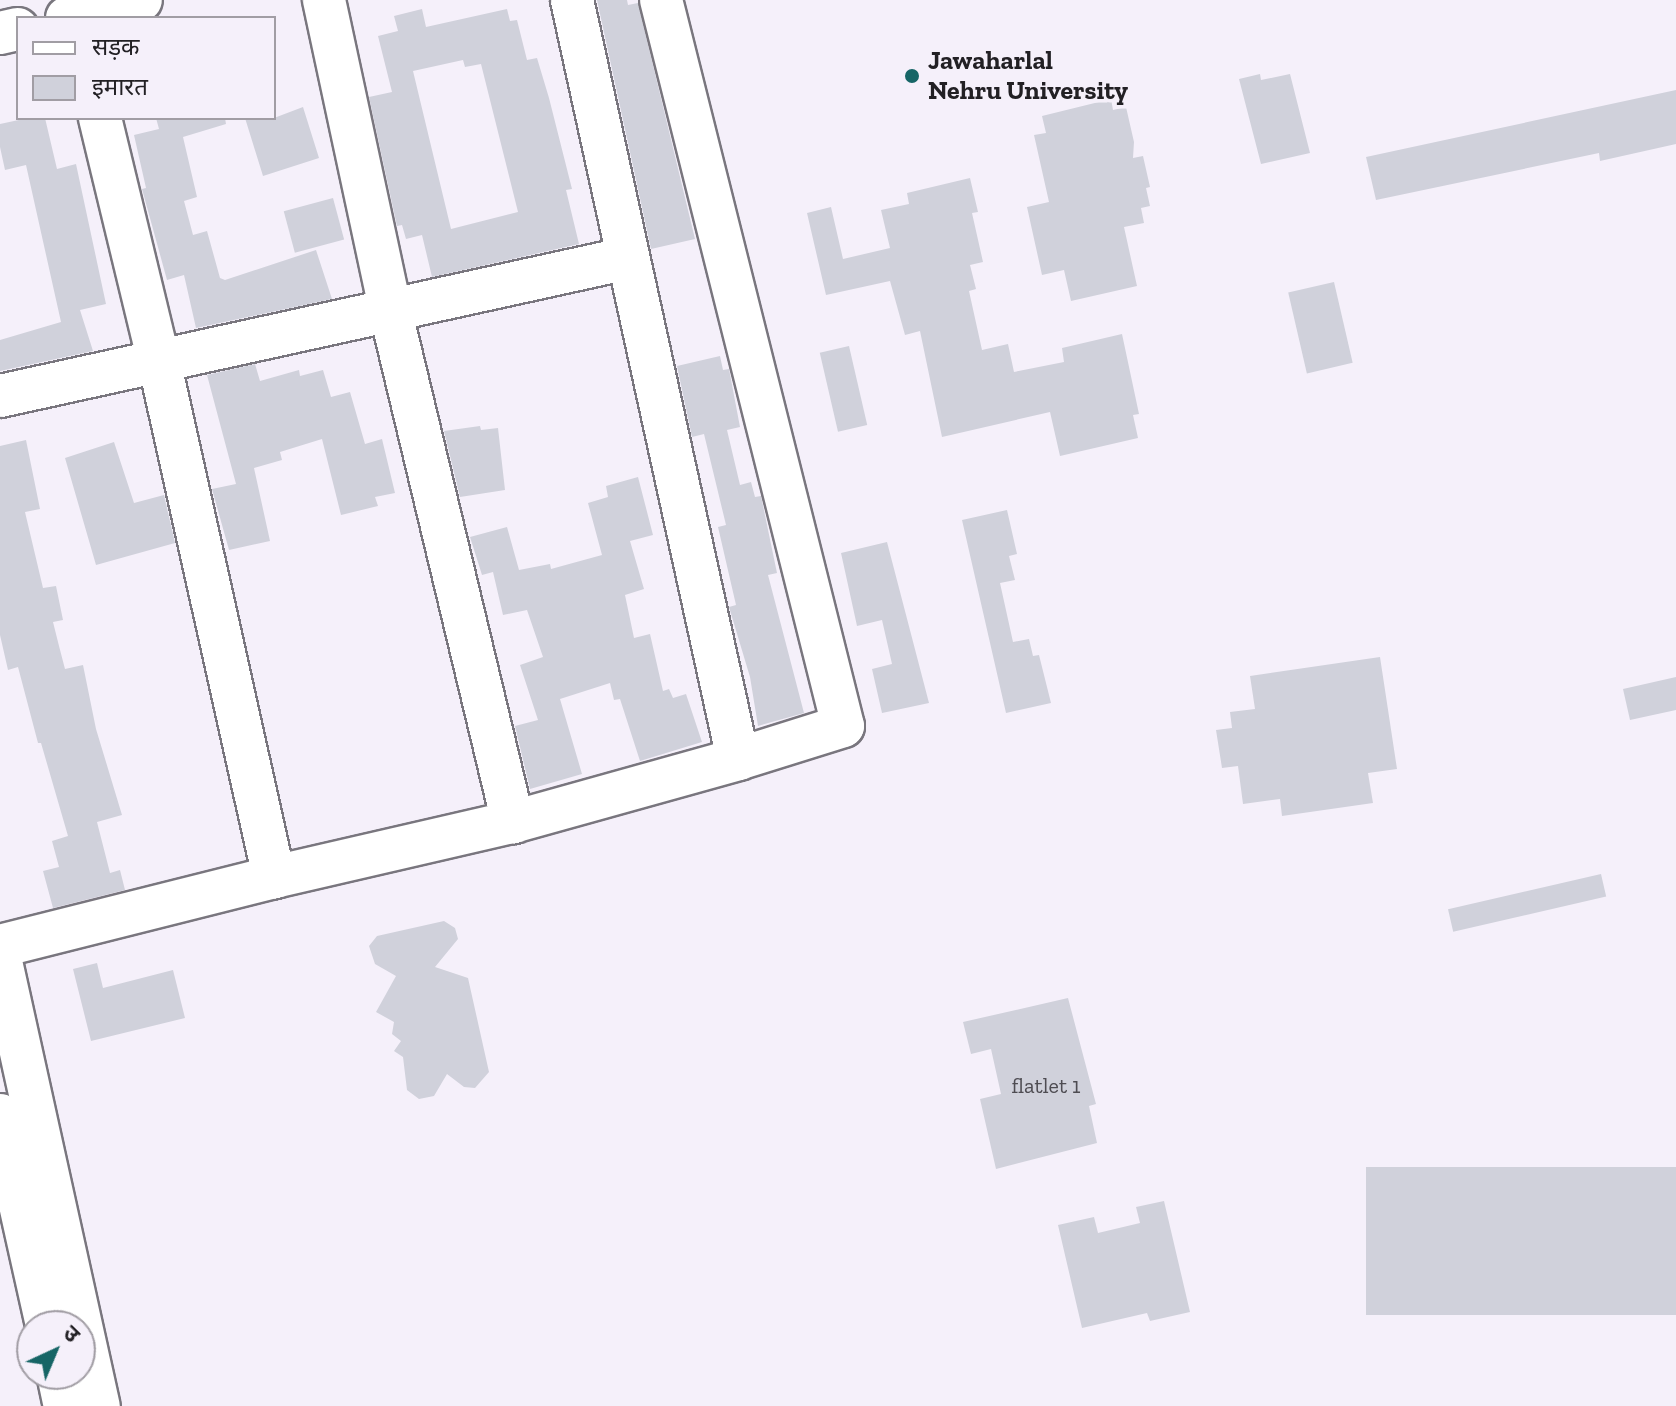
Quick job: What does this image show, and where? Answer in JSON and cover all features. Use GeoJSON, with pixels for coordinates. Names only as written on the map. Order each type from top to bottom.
{"type":"FeatureCollection","features":[{"type":"Feature","properties":{"kind":"street"},"geometry":{"type":"LineString","coordinates":[[72,13],[141,0]]}},
{"type":"Feature","properties":{"kind":"street"},"geometry":{"type":"LineString","coordinates":[[324,0],[390,309],[513,822]]}},
{"type":"Feature","properties":{"kind":"street"},"geometry":{"type":"LineString","coordinates":[[572,0],[738,759]]}},
{"type":"Feature","properties":{"kind":"street"},"geometry":{"type":"LineString","coordinates":[[0,946],[274,877],[513,822],[738,759],[839,728],[843,724],[760,404],[661,0]]}},
{"type":"Feature","properties":{"kind":"street"},"geometry":{"type":"LineString","coordinates":[[100,120],[159,361],[274,877]]}},
{"type":"Feature","properties":{"kind":"street"},"geometry":{"type":"LineString","coordinates":[[0,396],[628,258]]}},
{"type":"Feature","properties":{"kind":"street"},"geometry":{"type":"LineString","coordinates":[[0,957],[99,1406]]}},
{"type":"Feature","properties":{"kind":"street"},"geometry":{"type":"LineString","coordinates":[[0,1115],[43,1310]]}},
{"type":"Feature","properties":{"kind":"building"},"geometry":{"type":"Polygon","coordinates":[[[597,0],[627,0],[628,5],[638,3],[695,239],[651,249],[597,0]]]}},
{"type":"Feature","properties":{"kind":"building"},"geometry":{"type":"Polygon","coordinates":[[[422,9],[426,27],[507,9],[510,21],[517,20],[527,60],[537,58],[549,98],[572,189],[566,190],[579,244],[432,277],[422,235],[406,239],[402,225],[397,226],[369,97],[392,92],[378,36],[398,31],[394,16],[422,9]],[[463,60],[413,71],[451,229],[518,212],[481,64],[465,67],[463,60]]]}},
{"type":"Feature","properties":{"kind":"building"},"geometry":{"type":"Polygon","coordinates":[[[1260,74],[1261,80],[1290,74],[1310,153],[1261,164],[1239,79],[1260,74]]]}},
{"type":"Feature","properties":{"kind":"building"},"geometry":{"type":"Polygon","coordinates":[[[1676,90],[1676,144],[1600,161],[1599,153],[1376,200],[1366,157],[1676,90]]]}},
{"type":"Feature","properties":{"kind":"building"},"geometry":{"type":"Polygon","coordinates":[[[1111,99],[1113,110],[1126,107],[1134,142],[1133,158],[1143,156],[1150,187],[1146,188],[1150,206],[1141,208],[1144,223],[1124,227],[1137,286],[1071,301],[1064,270],[1042,275],[1027,207],[1049,202],[1034,135],[1046,133],[1042,116],[1111,99]]]}},
{"type":"Feature","properties":{"kind":"building"},"geometry":{"type":"Polygon","coordinates":[[[303,107],[319,158],[263,176],[246,120],[276,120],[276,117],[303,107]]]}},
{"type":"Feature","properties":{"kind":"building"},"geometry":{"type":"Polygon","coordinates":[[[45,120],[57,169],[76,164],[106,304],[80,310],[93,351],[0,371],[0,340],[61,322],[26,165],[5,170],[0,147],[0,124],[45,120]]]}},
{"type":"Feature","properties":{"kind":"building"},"geometry":{"type":"Polygon","coordinates":[[[157,120],[225,120],[226,124],[183,137],[197,197],[184,201],[193,235],[207,231],[220,278],[225,280],[316,250],[332,299],[196,328],[184,275],[167,280],[142,189],[146,188],[134,135],[159,129],[157,120]]]}},
{"type":"Feature","properties":{"kind":"building"},"geometry":{"type":"Polygon","coordinates":[[[970,178],[978,212],[972,213],[983,262],[970,265],[976,289],[969,291],[982,350],[1008,344],[1014,372],[1064,362],[1062,348],[1122,334],[1139,414],[1133,415],[1138,438],[1060,456],[1050,412],[942,437],[920,331],[905,335],[890,281],[826,295],[807,213],[831,207],[843,259],[890,248],[881,210],[909,204],[907,193],[970,178]]]}},
{"type":"Feature","properties":{"kind":"building"},"geometry":{"type":"Polygon","coordinates":[[[333,198],[344,240],[295,253],[284,211],[333,198]]]}},
{"type":"Feature","properties":{"kind":"building"},"geometry":{"type":"Polygon","coordinates":[[[1334,282],[1353,363],[1307,373],[1288,293],[1334,282]]]}},
{"type":"Feature","properties":{"kind":"building"},"geometry":{"type":"Polygon","coordinates":[[[849,346],[867,425],[838,432],[820,353],[849,346]]]}},
{"type":"Feature","properties":{"kind":"building"},"geometry":{"type":"Polygon","coordinates":[[[720,356],[723,370],[729,369],[740,427],[727,430],[740,485],[751,482],[755,497],[761,496],[777,573],[768,575],[804,713],[758,726],[750,677],[729,607],[736,605],[718,527],[726,525],[704,434],[692,437],[677,366],[720,356]]]}},
{"type":"Feature","properties":{"kind":"building"},"geometry":{"type":"Polygon","coordinates":[[[255,364],[260,381],[299,370],[300,376],[323,370],[331,397],[350,392],[365,444],[382,439],[395,493],[375,497],[378,506],[341,515],[322,439],[280,452],[282,460],[254,468],[270,541],[229,550],[212,489],[236,484],[207,375],[255,364]]]}},
{"type":"Feature","properties":{"kind":"building"},"geometry":{"type":"Polygon","coordinates":[[[480,426],[481,430],[498,428],[505,490],[460,497],[444,431],[480,426]]]}},
{"type":"Feature","properties":{"kind":"building"},"geometry":{"type":"Polygon","coordinates":[[[26,440],[40,509],[25,512],[43,588],[56,586],[63,620],[53,622],[65,669],[83,665],[96,729],[122,815],[97,822],[110,873],[120,870],[125,890],[53,908],[43,871],[59,867],[52,841],[68,836],[18,667],[8,670],[0,635],[0,446],[26,440]]]}},
{"type":"Feature","properties":{"kind":"building"},"geometry":{"type":"Polygon","coordinates":[[[114,442],[134,503],[164,495],[175,543],[96,565],[65,458],[114,442]]]}},
{"type":"Feature","properties":{"kind":"building"},"geometry":{"type":"Polygon","coordinates":[[[638,477],[653,535],[630,541],[644,589],[625,595],[634,638],[650,634],[663,691],[669,689],[673,698],[686,694],[702,742],[640,761],[620,699],[614,700],[610,683],[560,699],[582,774],[530,789],[515,726],[538,720],[520,665],[543,657],[527,610],[503,615],[493,572],[482,575],[470,537],[507,527],[519,570],[550,564],[551,569],[602,555],[588,503],[608,497],[606,486],[638,477]]]}},
{"type":"Feature","properties":{"kind":"building"},"geometry":{"type":"Polygon","coordinates":[[[1007,510],[1017,554],[1009,556],[1015,580],[1000,583],[1013,642],[1029,639],[1033,656],[1039,655],[1051,703],[1006,713],[962,520],[1007,510]]]}},
{"type":"Feature","properties":{"kind":"building"},"geometry":{"type":"Polygon","coordinates":[[[887,542],[929,703],[882,713],[872,669],[892,664],[882,620],[857,626],[841,553],[887,542]]]}},
{"type":"Feature","properties":{"kind":"building"},"geometry":{"type":"Polygon","coordinates":[[[1380,657],[1397,769],[1368,773],[1373,803],[1282,816],[1280,799],[1243,804],[1238,766],[1222,768],[1216,730],[1232,728],[1230,712],[1255,709],[1250,676],[1380,657]]]}},
{"type":"Feature","properties":{"kind":"building"},"geometry":{"type":"Polygon","coordinates":[[[1676,677],[1676,710],[1630,720],[1623,689],[1676,677]]]}},
{"type":"Feature","properties":{"kind":"building"},"geometry":{"type":"Polygon","coordinates":[[[1601,874],[1606,896],[1453,932],[1448,909],[1601,874]]]}},
{"type":"Feature","properties":{"kind":"building"},"geometry":{"type":"Polygon","coordinates":[[[444,921],[455,928],[458,939],[435,967],[468,978],[489,1072],[475,1088],[464,1087],[447,1074],[434,1096],[419,1099],[407,1090],[403,1057],[394,1051],[401,1041],[392,1034],[394,1022],[376,1012],[396,976],[375,964],[369,946],[377,936],[444,921]]]}},
{"type":"Feature","properties":{"kind":"building"},"geometry":{"type":"Polygon","coordinates":[[[97,963],[103,988],[173,970],[185,1018],[91,1041],[73,969],[97,963]]]}},
{"type":"Feature","properties":{"kind":"building"},"geometry":{"type":"Polygon","coordinates":[[[1068,998],[1096,1104],[1089,1106],[1097,1143],[996,1169],[980,1099],[1001,1094],[991,1049],[971,1054],[963,1022],[1068,998]]]}},
{"type":"Feature","properties":{"kind":"building"},"geometry":{"type":"Polygon","coordinates":[[[1366,1167],[1676,1167],[1676,1315],[1366,1315],[1366,1167]]]}},
{"type":"Feature","properties":{"kind":"building"},"geometry":{"type":"Polygon","coordinates":[[[1164,1201],[1190,1312],[1150,1321],[1147,1313],[1082,1328],[1058,1225],[1094,1217],[1098,1233],[1140,1223],[1136,1207],[1164,1201]]]}},
{"type":"Feature","properties":{"kind":"place","name":"Jawaharlal Nehru University"},"geometry":{"type":"Point","coordinates":[912,76]}}]}
